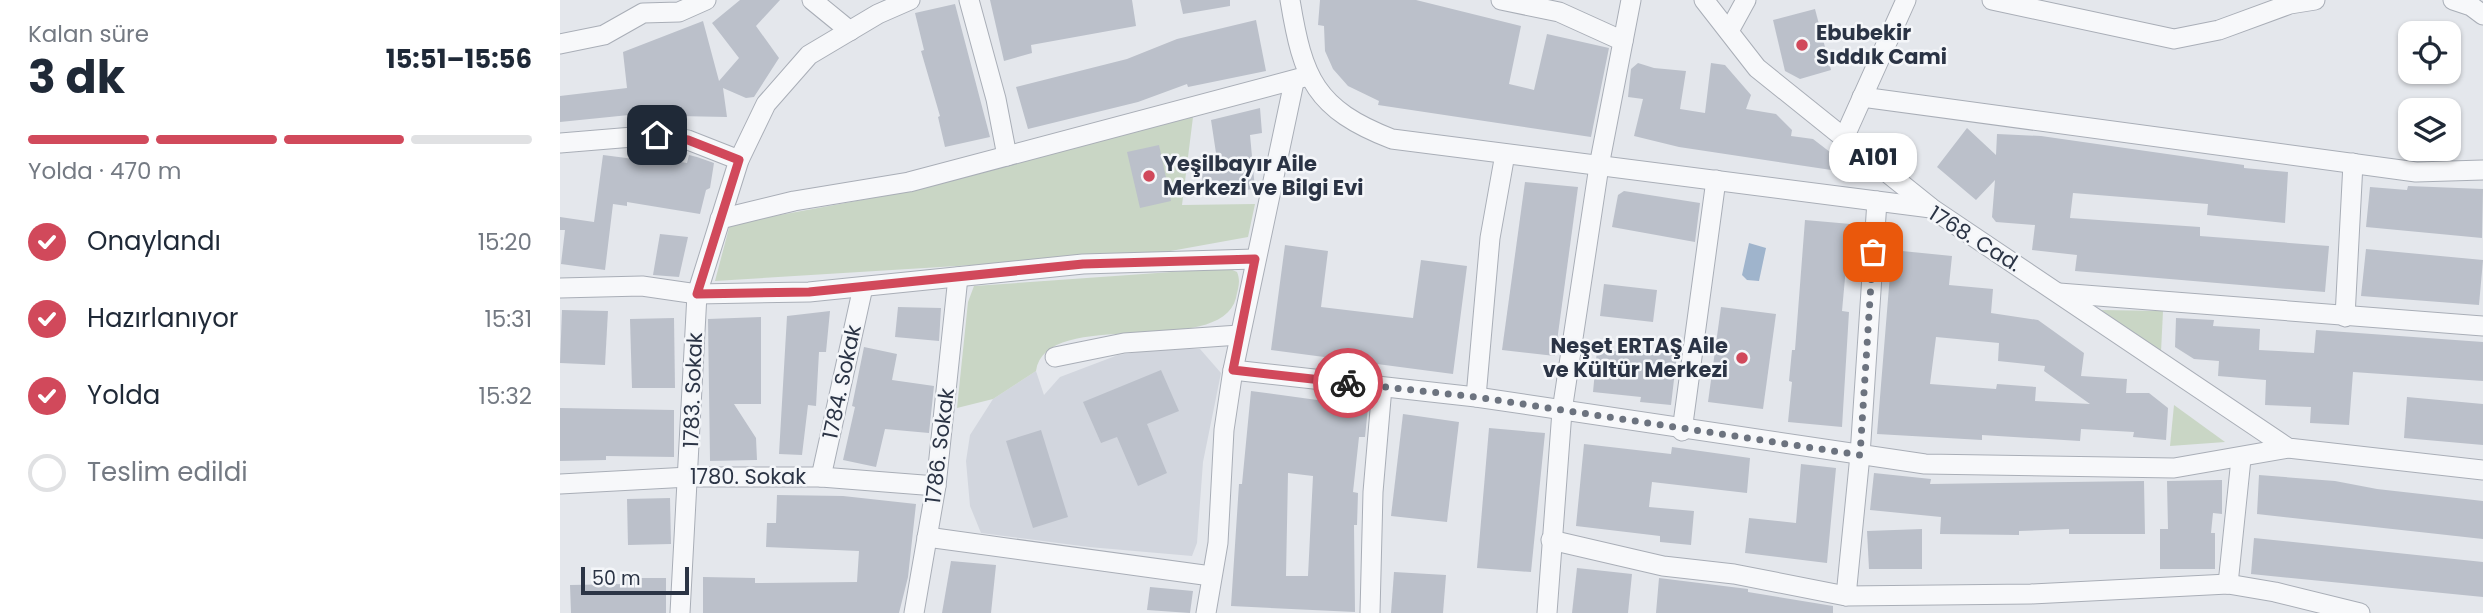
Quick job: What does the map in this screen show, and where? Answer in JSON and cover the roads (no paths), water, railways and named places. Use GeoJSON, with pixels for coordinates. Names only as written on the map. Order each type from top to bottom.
{"type":"FeatureCollection","features":[{"type":"Feature","properties":{"kind":"street"},"geometry":{"type":"LineString","coordinates":[[560,44],[604,35],[643,13],[679,12],[706,0]]}},
{"type":"Feature","properties":{"kind":"street"},"geometry":{"type":"LineString","coordinates":[[812,0],[850,31]]}},
{"type":"Feature","properties":{"kind":"street"},"geometry":{"type":"LineString","coordinates":[[969,0],[996,99],[1007,156]]}},
{"type":"Feature","properties":{"kind":"street","name":"1768. Cad."},"geometry":{"type":"LineString","coordinates":[[1290,0],[1301,79],[1354,124],[1392,139],[1931,208],[2288,448],[2483,470]]}},
{"type":"Feature","properties":{"kind":"street"},"geometry":{"type":"LineString","coordinates":[[1501,0],[1559,12],[1623,41]]}},
{"type":"Feature","properties":{"kind":"street"},"geometry":{"type":"LineString","coordinates":[[1547,613],[1562,411],[1599,166],[1631,0]]}},
{"type":"Feature","properties":{"kind":"street"},"geometry":{"type":"LineString","coordinates":[[1704,0],[1757,68],[1931,208]]}},
{"type":"Feature","properties":{"kind":"street"},"geometry":{"type":"LineString","coordinates":[[1729,31],[1746,0]]}},
{"type":"Feature","properties":{"kind":"street"},"geometry":{"type":"LineString","coordinates":[[1844,138],[1906,0]]}},
{"type":"Feature","properties":{"kind":"street"},"geometry":{"type":"LineString","coordinates":[[1992,0],[2174,38],[2219,30],[2290,4],[2315,0]]}},
{"type":"Feature","properties":{"kind":"street"},"geometry":{"type":"LineString","coordinates":[[2453,0],[2471,6],[2483,15]]}},
{"type":"Feature","properties":{"kind":"street","name":"1783. Sokak"},"geometry":{"type":"LineString","coordinates":[[680,613],[697,294],[739,160],[766,104],[809,55],[902,2]]}},
{"type":"Feature","properties":{"kind":"street"},"geometry":{"type":"LineString","coordinates":[[720,219],[794,201],[909,182],[1301,79],[1255,259],[1239,335],[1224,430],[1218,543],[1206,613]]}},
{"type":"Feature","properties":{"kind":"street"},"geometry":{"type":"LineString","coordinates":[[1862,97],[2416,172],[2483,170]]}},
{"type":"Feature","properties":{"kind":"street"},"geometry":{"type":"LineString","coordinates":[[560,143],[657,135],[688,140],[739,160]]}},
{"type":"Feature","properties":{"kind":"street"},"geometry":{"type":"LineString","coordinates":[[1476,397],[1490,238],[1505,154]]}},
{"type":"Feature","properties":{"kind":"street"},"geometry":{"type":"LineString","coordinates":[[2345,317],[2353,163]]}},
{"type":"Feature","properties":{"kind":"street"},"geometry":{"type":"LineString","coordinates":[[1682,430],[1717,180]]}},
{"type":"Feature","properties":{"kind":"street"},"geometry":{"type":"LineString","coordinates":[[1846,596],[1860,455],[1877,201]]}},
{"type":"Feature","properties":{"kind":"street"},"geometry":{"type":"LineString","coordinates":[[560,288],[642,286],[697,294],[809,292],[1083,264],[1255,259]]}},
{"type":"Feature","properties":{"kind":"street","name":"1786. Sokak"},"geometry":{"type":"LineString","coordinates":[[915,613],[936,486],[958,277]]}},
{"type":"Feature","properties":{"kind":"street","name":"1784. Sokak"},"geometry":{"type":"LineString","coordinates":[[821,477],[863,287]]}},
{"type":"Feature","properties":{"kind":"street"},"geometry":{"type":"LineString","coordinates":[[2058,293],[2483,326]]}},
{"type":"Feature","properties":{"kind":"street"},"geometry":{"type":"LineString","coordinates":[[1055,358],[1124,343],[1239,335]]}},
{"type":"Feature","properties":{"kind":"street"},"geometry":{"type":"LineString","coordinates":[[1233,370],[1476,397],[1682,430],[1925,464],[2174,468],[2241,459],[2288,448]]}},
{"type":"Feature","properties":{"kind":"street"},"geometry":{"type":"LineString","coordinates":[[1370,613],[1373,492],[1382,387]]}},
{"type":"Feature","properties":{"kind":"street"},"geometry":{"type":"LineString","coordinates":[[2228,584],[2241,459]]}},
{"type":"Feature","properties":{"kind":"street","name":"1780. Sokak"},"geometry":{"type":"LineString","coordinates":[[560,484],[689,477],[821,477],[936,486]]}},
{"type":"Feature","properties":{"kind":"street"},"geometry":{"type":"LineString","coordinates":[[927,537],[1211,576]]}},
{"type":"Feature","properties":{"kind":"street"},"geometry":{"type":"LineString","coordinates":[[1551,540],[1663,566],[1734,573],[1846,596],[2031,594],[2228,584],[2275,592],[2360,613]]}},
{"type":"Feature","properties":{"kind":"water"},"geometry":{"type":"Polygon","coordinates":[[[1749,243],[1766,248],[1759,281],[1747,280],[1742,275],[1749,243]]]}},
{"type":"Feature","properties":{"kind":"place","name":"Ebubekir Sıddık Cami"},"geometry":{"type":"Point","coordinates":[1802,45]}},
{"type":"Feature","properties":{"kind":"place","name":"Yeşilbayır Aile Merkezi ve Bilgi Evi"},"geometry":{"type":"Point","coordinates":[1149,176]}},
{"type":"Feature","properties":{"kind":"place","name":"A101"},"geometry":{"type":"Point","coordinates":[1873,252]}},
{"type":"Feature","properties":{"kind":"place","name":"Neşet ERTAŞ Aile ve Kültür Merkezi"},"geometry":{"type":"Point","coordinates":[1742,358]}}]}
